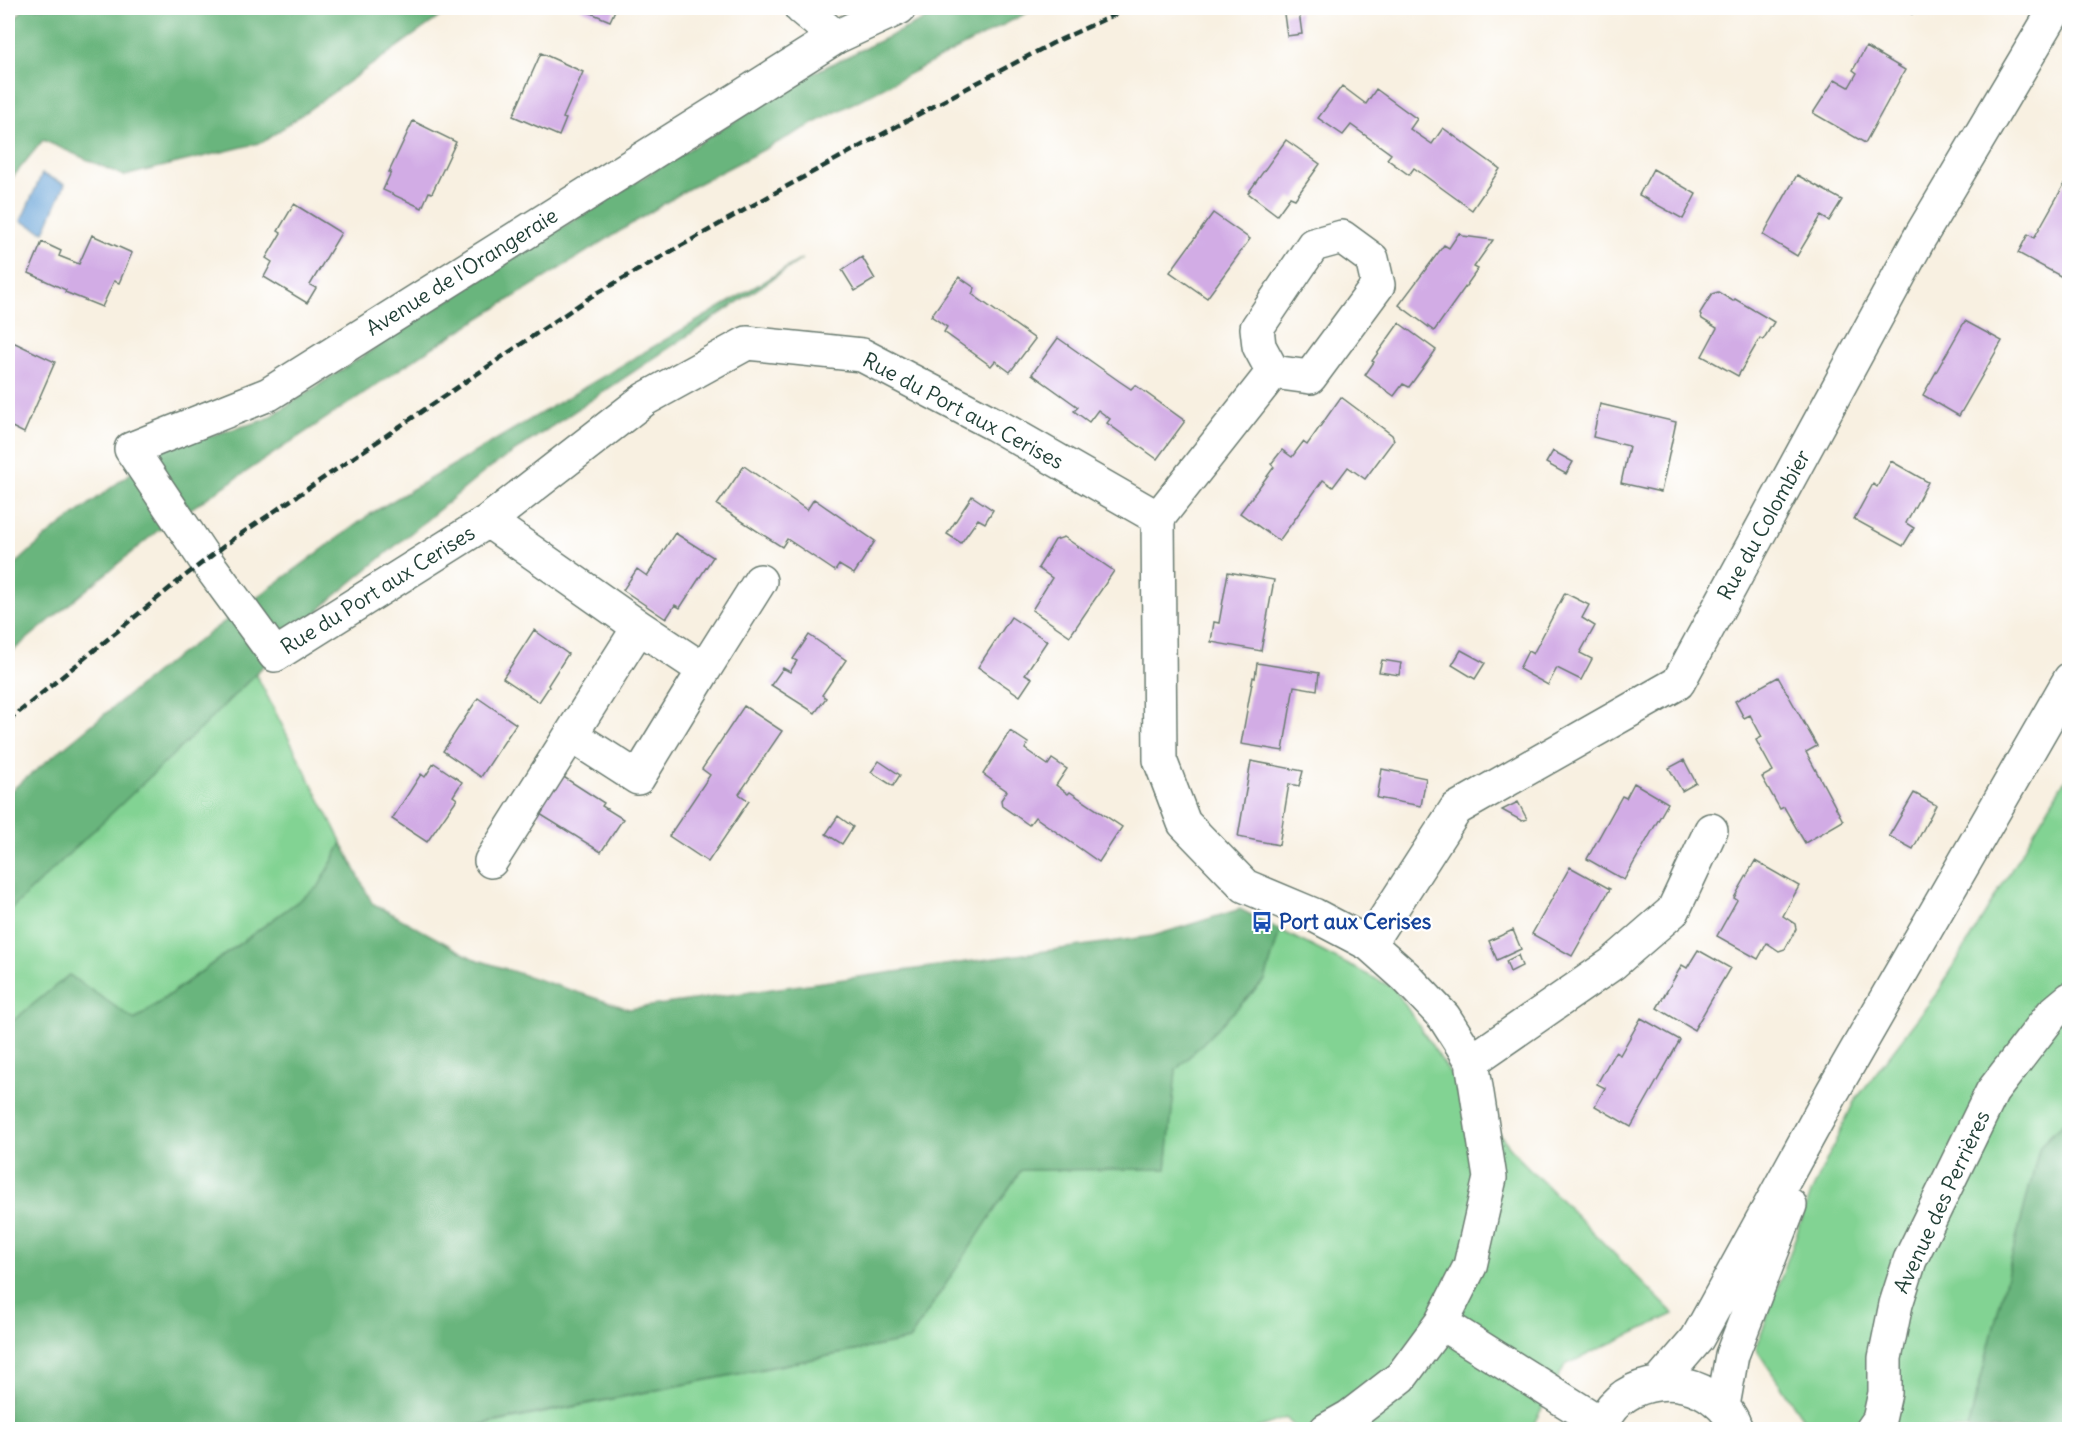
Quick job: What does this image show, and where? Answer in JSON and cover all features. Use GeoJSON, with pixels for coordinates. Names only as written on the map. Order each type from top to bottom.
{"type":"FeatureCollection","features":[{"type":"Feature","properties":{"kind":"street"},"geometry":{"type":"LineString","coordinates":[[801,8],[836,37]]}},
{"type":"Feature","properties":{"kind":"street","name":"Avenue de l'Orangeraie"},"geometry":{"type":"LineString","coordinates":[[206,561],[131,449],[269,394],[836,37],[899,8]]}},
{"type":"Feature","properties":{"kind":"street","name":"Rue du Colombier"},"geometry":{"type":"LineString","coordinates":[[1369,944],[1456,809],[1678,683],[1920,237],[2056,8]]}},
{"type":"Feature","properties":{"kind":"street","name":"Rue du Port aux Cerises"},"geometry":{"type":"LineString","coordinates":[[206,561],[275,656],[488,521],[645,399],[747,343],[862,355],[994,424],[1158,518]]}},
{"type":"Feature","properties":{"kind":"street"},"geometry":{"type":"LineString","coordinates":[[1273,372],[1158,518],[1160,760],[1184,823],[1245,886],[1314,915],[1369,944],[1406,977],[1444,1017],[1472,1061],[1490,1178],[1470,1266],[1441,1323],[1401,1377],[1349,1418],[1326,1430]]}},
{"type":"Feature","properties":{"kind":"street","name":"Rue du Port aux Cerises"},"geometry":{"type":"LineString","coordinates":[[488,521],[704,670]]}},
{"type":"Feature","properties":{"kind":"street"},"geometry":{"type":"LineString","coordinates":[[571,735],[638,778],[760,581]]}},
{"type":"Feature","properties":{"kind":"street"},"geometry":{"type":"LineString","coordinates":[[491,861],[639,627]]}},
{"type":"Feature","properties":{"kind":"street"},"geometry":{"type":"LineString","coordinates":[[1660,1382],[1697,1339],[1833,1091],[2070,679]]}},
{"type":"Feature","properties":{"kind":"street"},"geometry":{"type":"LineString","coordinates":[[1472,1061],[1612,964],[1673,911],[1711,830]]}},
{"type":"Feature","properties":{"kind":"street","name":"Avenue des Perrières"},"geometry":{"type":"LineString","coordinates":[[1872,1430],[1879,1420],[1883,1402],[1885,1358],[1896,1304],[1910,1260],[1992,1092],[2052,1014],[2070,999]]}},
{"type":"Feature","properties":{"kind":"street"},"geometry":{"type":"LineString","coordinates":[[1730,1418],[1732,1355],[1833,1091]]}},
{"type":"Feature","properties":{"kind":"street"},"geometry":{"type":"LineString","coordinates":[[1441,1323],[1601,1427],[1616,1403],[1636,1389],[1660,1382],[1683,1383],[1705,1392],[1730,1418]]}},
{"type":"Feature","properties":{"kind":"green space"},"geometry":{"type":"Polygon","coordinates":[[[24,8],[452,8],[263,142],[124,176],[43,140],[8,183],[8,28],[24,8]]]}},
{"type":"Feature","properties":{"kind":"green space"},"geometry":{"type":"Polygon","coordinates":[[[948,8],[1036,8],[686,190],[430,349],[156,532],[8,655],[8,571],[48,535],[163,449],[265,420],[519,254],[809,75],[948,8]]]}},
{"type":"Feature","properties":{"kind":"green space"},"geometry":{"type":"Polygon","coordinates":[[[802,259],[488,469],[330,600],[201,728],[8,912],[8,793],[160,669],[372,513],[802,259]]]}},
{"type":"Feature","properties":{"kind":"green space"},"geometry":{"type":"Polygon","coordinates":[[[256,674],[342,843],[319,886],[134,1020],[69,975],[8,1025],[8,912],[256,674]]]}},
{"type":"Feature","properties":{"kind":"green space"},"geometry":{"type":"Polygon","coordinates":[[[2069,773],[2069,1117],[2040,1146],[1968,1429],[1810,1429],[1756,1349],[1811,1193],[1854,1102],[1940,989],[2069,773]]]}},
{"type":"Feature","properties":{"kind":"green space"},"geometry":{"type":"Polygon","coordinates":[[[342,843],[372,903],[472,958],[629,1009],[1153,936],[1240,909],[1280,930],[1265,980],[1176,1070],[1166,1169],[1021,1170],[909,1340],[458,1429],[8,1429],[8,1025],[69,975],[135,1020],[319,886],[342,843]]]}},
{"type":"Feature","properties":{"kind":"green space"},"geometry":{"type":"Polygon","coordinates":[[[1280,930],[1394,988],[1452,1076],[1519,1158],[1674,1314],[1565,1365],[1531,1429],[1298,1430],[1286,1418],[1251,1430],[458,1430],[909,1340],[1021,1170],[1166,1169],[1176,1070],[1265,980],[1280,930]]]}},
{"type":"Feature","properties":{"kind":"green space"},"geometry":{"type":"Polygon","coordinates":[[[2069,1117],[2069,1429],[1968,1429],[2040,1146],[2069,1117]]]}},
{"type":"Feature","properties":{"kind":"water"},"geometry":{"type":"Polygon","coordinates":[[[42,174],[65,184],[44,232],[21,221],[42,174]]]}},
{"type":"Feature","properties":{"kind":"building"},"geometry":{"type":"Polygon","coordinates":[[[579,8],[616,8],[610,21],[579,8]]]}},
{"type":"Feature","properties":{"kind":"building"},"geometry":{"type":"Polygon","coordinates":[[[1901,8],[1916,8],[1912,14],[1901,8]]]}},
{"type":"Feature","properties":{"kind":"building"},"geometry":{"type":"Polygon","coordinates":[[[1299,12],[1302,34],[1287,36],[1284,14],[1299,12]]]}},
{"type":"Feature","properties":{"kind":"building"},"geometry":{"type":"Polygon","coordinates":[[[1866,47],[1905,70],[1865,143],[1813,113],[1835,79],[1849,87],[1857,73],[1853,70],[1866,47]]]}},
{"type":"Feature","properties":{"kind":"building"},"geometry":{"type":"Polygon","coordinates":[[[541,53],[583,72],[563,118],[566,119],[559,136],[513,116],[541,53]]]}},
{"type":"Feature","properties":{"kind":"building"},"geometry":{"type":"Polygon","coordinates":[[[1342,86],[1366,104],[1376,89],[1417,119],[1410,129],[1432,144],[1443,128],[1500,169],[1472,210],[1414,168],[1409,175],[1387,159],[1391,154],[1351,125],[1343,135],[1318,118],[1342,86]]]}},
{"type":"Feature","properties":{"kind":"building"},"geometry":{"type":"Polygon","coordinates":[[[413,121],[456,142],[432,193],[429,192],[422,208],[383,190],[413,121]]]}},
{"type":"Feature","properties":{"kind":"building"},"geometry":{"type":"Polygon","coordinates":[[[1286,140],[1320,164],[1295,199],[1290,197],[1277,215],[1248,193],[1286,140]]]}},
{"type":"Feature","properties":{"kind":"building"},"geometry":{"type":"Polygon","coordinates":[[[1653,169],[1696,194],[1683,219],[1639,195],[1653,169]]]}},
{"type":"Feature","properties":{"kind":"building"},"geometry":{"type":"Polygon","coordinates":[[[1797,175],[1842,200],[1829,221],[1821,216],[1797,256],[1763,235],[1797,175]]]}},
{"type":"Feature","properties":{"kind":"building"},"geometry":{"type":"Polygon","coordinates":[[[2065,183],[2070,185],[2070,269],[2064,278],[2018,253],[2028,234],[2034,238],[2065,183]]]}},
{"type":"Feature","properties":{"kind":"building"},"geometry":{"type":"Polygon","coordinates":[[[294,204],[341,233],[310,285],[316,288],[307,303],[264,277],[272,262],[266,258],[281,233],[278,231],[294,204]]]}},
{"type":"Feature","properties":{"kind":"building"},"geometry":{"type":"Polygon","coordinates":[[[1213,213],[1250,239],[1207,298],[1170,272],[1213,213]]]}},
{"type":"Feature","properties":{"kind":"building"},"geometry":{"type":"Polygon","coordinates":[[[1459,233],[1463,236],[1493,240],[1474,267],[1478,269],[1434,331],[1399,305],[1444,245],[1449,248],[1459,233]]]}},
{"type":"Feature","properties":{"kind":"building"},"geometry":{"type":"Polygon","coordinates":[[[92,235],[132,253],[119,283],[114,281],[102,307],[65,292],[66,290],[29,273],[42,242],[61,251],[59,256],[79,264],[92,235]]]}},
{"type":"Feature","properties":{"kind":"building"},"geometry":{"type":"Polygon","coordinates":[[[862,257],[875,279],[855,291],[842,270],[862,257]]]}},
{"type":"Feature","properties":{"kind":"building"},"geometry":{"type":"Polygon","coordinates":[[[959,277],[975,288],[972,294],[1035,339],[1010,372],[995,361],[991,366],[944,332],[947,327],[931,316],[959,277]]]}},
{"type":"Feature","properties":{"kind":"building"},"geometry":{"type":"Polygon","coordinates":[[[1718,292],[1733,301],[1735,299],[1774,322],[1763,340],[1760,338],[1738,376],[1702,356],[1717,328],[1702,319],[1700,313],[1712,294],[1718,292]]]}},
{"type":"Feature","properties":{"kind":"building"},"geometry":{"type":"Polygon","coordinates":[[[1965,321],[2002,341],[1959,416],[1923,395],[1965,321]]]}},
{"type":"Feature","properties":{"kind":"building"},"geometry":{"type":"Polygon","coordinates":[[[1399,323],[1436,350],[1409,387],[1403,384],[1394,396],[1365,375],[1374,362],[1372,361],[1399,323]]]}},
{"type":"Feature","properties":{"kind":"building"},"geometry":{"type":"Polygon","coordinates":[[[1058,338],[1131,389],[1135,385],[1185,421],[1157,459],[1107,423],[1110,419],[1098,410],[1089,422],[1074,411],[1078,407],[1032,374],[1058,338]]]}},
{"type":"Feature","properties":{"kind":"building"},"geometry":{"type":"Polygon","coordinates":[[[8,342],[15,343],[55,362],[24,433],[8,425],[8,342]]]}},
{"type":"Feature","properties":{"kind":"building"},"geometry":{"type":"Polygon","coordinates":[[[1341,397],[1392,435],[1394,440],[1365,479],[1348,467],[1333,487],[1323,480],[1279,541],[1240,513],[1274,467],[1271,464],[1282,450],[1292,457],[1303,442],[1307,445],[1341,397]]]}},
{"type":"Feature","properties":{"kind":"building"},"geometry":{"type":"Polygon","coordinates":[[[1600,404],[1676,422],[1661,492],[1621,483],[1629,446],[1593,437],[1600,404]]]}},
{"type":"Feature","properties":{"kind":"building"},"geometry":{"type":"Polygon","coordinates":[[[1553,451],[1573,462],[1566,474],[1546,463],[1553,451]]]}},
{"type":"Feature","properties":{"kind":"building"},"geometry":{"type":"Polygon","coordinates":[[[1891,461],[1928,482],[1906,523],[1914,528],[1903,546],[1854,519],[1873,484],[1877,487],[1891,461]]]}},
{"type":"Feature","properties":{"kind":"building"},"geometry":{"type":"Polygon","coordinates":[[[744,466],[807,510],[814,499],[875,541],[854,574],[839,565],[835,571],[787,539],[782,547],[717,505],[744,466]]]}},
{"type":"Feature","properties":{"kind":"building"},"geometry":{"type":"Polygon","coordinates":[[[972,496],[993,510],[985,523],[978,519],[961,543],[947,534],[972,496]]]}},
{"type":"Feature","properties":{"kind":"building"},"geometry":{"type":"Polygon","coordinates":[[[675,533],[713,557],[680,608],[675,605],[666,619],[623,590],[637,569],[647,576],[675,533]]]}},
{"type":"Feature","properties":{"kind":"building"},"geometry":{"type":"Polygon","coordinates":[[[1064,537],[1114,571],[1070,636],[1032,610],[1052,578],[1038,568],[1055,540],[1064,537]]]}},
{"type":"Feature","properties":{"kind":"building"},"geometry":{"type":"Polygon","coordinates":[[[1228,572],[1274,580],[1261,651],[1211,642],[1214,622],[1219,623],[1228,572]]]}},
{"type":"Feature","properties":{"kind":"building"},"geometry":{"type":"Polygon","coordinates":[[[1565,593],[1589,605],[1582,618],[1595,626],[1580,653],[1592,659],[1581,680],[1557,668],[1548,685],[1519,669],[1528,651],[1533,654],[1565,593]]]}},
{"type":"Feature","properties":{"kind":"building"},"geometry":{"type":"Polygon","coordinates":[[[1011,617],[1047,641],[1025,674],[1032,678],[1020,696],[978,667],[1011,617]]]}},
{"type":"Feature","properties":{"kind":"building"},"geometry":{"type":"Polygon","coordinates":[[[534,630],[568,654],[539,702],[503,678],[534,630]]]}},
{"type":"Feature","properties":{"kind":"building"},"geometry":{"type":"Polygon","coordinates":[[[809,635],[846,660],[822,695],[826,698],[815,713],[771,685],[783,668],[790,672],[797,661],[793,659],[809,635]]]}},
{"type":"Feature","properties":{"kind":"building"},"geometry":{"type":"Polygon","coordinates":[[[1461,650],[1485,663],[1475,679],[1452,665],[1461,650]]]}},
{"type":"Feature","properties":{"kind":"building"},"geometry":{"type":"Polygon","coordinates":[[[1382,660],[1401,663],[1399,675],[1379,672],[1382,660]]]}},
{"type":"Feature","properties":{"kind":"building"},"geometry":{"type":"Polygon","coordinates":[[[1257,663],[1319,673],[1317,690],[1294,686],[1283,751],[1241,744],[1257,663]]]}},
{"type":"Feature","properties":{"kind":"building"},"geometry":{"type":"Polygon","coordinates":[[[1778,677],[1817,746],[1806,752],[1843,821],[1805,843],[1784,807],[1780,809],[1762,777],[1773,771],[1756,740],[1762,737],[1750,715],[1744,718],[1735,701],[1778,677]]]}},
{"type":"Feature","properties":{"kind":"building"},"geometry":{"type":"Polygon","coordinates":[[[478,698],[516,724],[481,777],[443,751],[478,698]]]}},
{"type":"Feature","properties":{"kind":"building"},"geometry":{"type":"Polygon","coordinates":[[[744,706],[782,731],[739,794],[749,801],[708,862],[669,836],[710,775],[702,769],[744,706]]]}},
{"type":"Feature","properties":{"kind":"building"},"geometry":{"type":"Polygon","coordinates":[[[1010,731],[1028,743],[1025,749],[1048,765],[1052,759],[1067,769],[1056,785],[1122,827],[1099,862],[1035,817],[1029,825],[1002,806],[1001,800],[1007,791],[983,774],[1010,731]]]}},
{"type":"Feature","properties":{"kind":"building"},"geometry":{"type":"Polygon","coordinates":[[[1684,760],[1696,783],[1682,791],[1669,768],[1684,760]]]}},
{"type":"Feature","properties":{"kind":"building"},"geometry":{"type":"Polygon","coordinates":[[[879,761],[900,775],[893,786],[871,772],[879,761]]]}},
{"type":"Feature","properties":{"kind":"building"},"geometry":{"type":"Polygon","coordinates":[[[1251,761],[1303,771],[1299,786],[1289,784],[1279,845],[1238,837],[1251,761]]]}},
{"type":"Feature","properties":{"kind":"building"},"geometry":{"type":"Polygon","coordinates":[[[434,763],[462,782],[453,796],[457,799],[427,842],[392,819],[421,774],[425,777],[434,763]]]}},
{"type":"Feature","properties":{"kind":"building"},"geometry":{"type":"Polygon","coordinates":[[[1382,769],[1426,778],[1421,806],[1377,798],[1382,769]]]}},
{"type":"Feature","properties":{"kind":"building"},"geometry":{"type":"Polygon","coordinates":[[[559,774],[604,803],[602,806],[623,819],[601,852],[535,811],[559,774]]]}},
{"type":"Feature","properties":{"kind":"building"},"geometry":{"type":"Polygon","coordinates":[[[1634,783],[1668,803],[1624,880],[1587,859],[1622,796],[1626,798],[1634,783]]]}},
{"type":"Feature","properties":{"kind":"building"},"geometry":{"type":"Polygon","coordinates":[[[1914,793],[1936,805],[1913,849],[1889,836],[1914,793]]]}},
{"type":"Feature","properties":{"kind":"building"},"geometry":{"type":"Polygon","coordinates":[[[1518,802],[1527,819],[1522,821],[1502,810],[1518,802]]]}},
{"type":"Feature","properties":{"kind":"building"},"geometry":{"type":"Polygon","coordinates":[[[838,816],[853,827],[842,844],[826,834],[838,816]]]}},
{"type":"Feature","properties":{"kind":"building"},"geometry":{"type":"Polygon","coordinates":[[[1755,861],[1799,886],[1783,916],[1795,924],[1796,929],[1785,949],[1779,951],[1767,943],[1758,959],[1717,936],[1737,900],[1734,898],[1755,861]]]}},
{"type":"Feature","properties":{"kind":"building"},"geometry":{"type":"Polygon","coordinates":[[[1570,867],[1610,889],[1572,956],[1532,934],[1570,867]]]}},
{"type":"Feature","properties":{"kind":"building"},"geometry":{"type":"Polygon","coordinates":[[[1513,930],[1521,949],[1497,960],[1489,941],[1513,930]]]}},
{"type":"Feature","properties":{"kind":"building"},"geometry":{"type":"Polygon","coordinates":[[[1698,950],[1730,968],[1694,1030],[1657,1008],[1682,965],[1687,968],[1698,950]]]}},
{"type":"Feature","properties":{"kind":"building"},"geometry":{"type":"Polygon","coordinates":[[[1518,955],[1522,966],[1510,972],[1506,961],[1518,955]]]}},
{"type":"Feature","properties":{"kind":"building"},"geometry":{"type":"Polygon","coordinates":[[[1641,1018],[1680,1040],[1631,1127],[1595,1106],[1605,1088],[1597,1084],[1615,1052],[1620,1055],[1641,1018]]]}},
{"type":"Feature","properties":{"kind":"railway"},"geometry":{"type":"LineString","coordinates":[[8,721],[232,540],[592,296],[956,94],[1053,43],[1129,8]]}},
{"type":"Feature","properties":{"kind":"place","name":"Port aux Cerises"},"geometry":{"type":"Point","coordinates":[1262,922]}}]}
